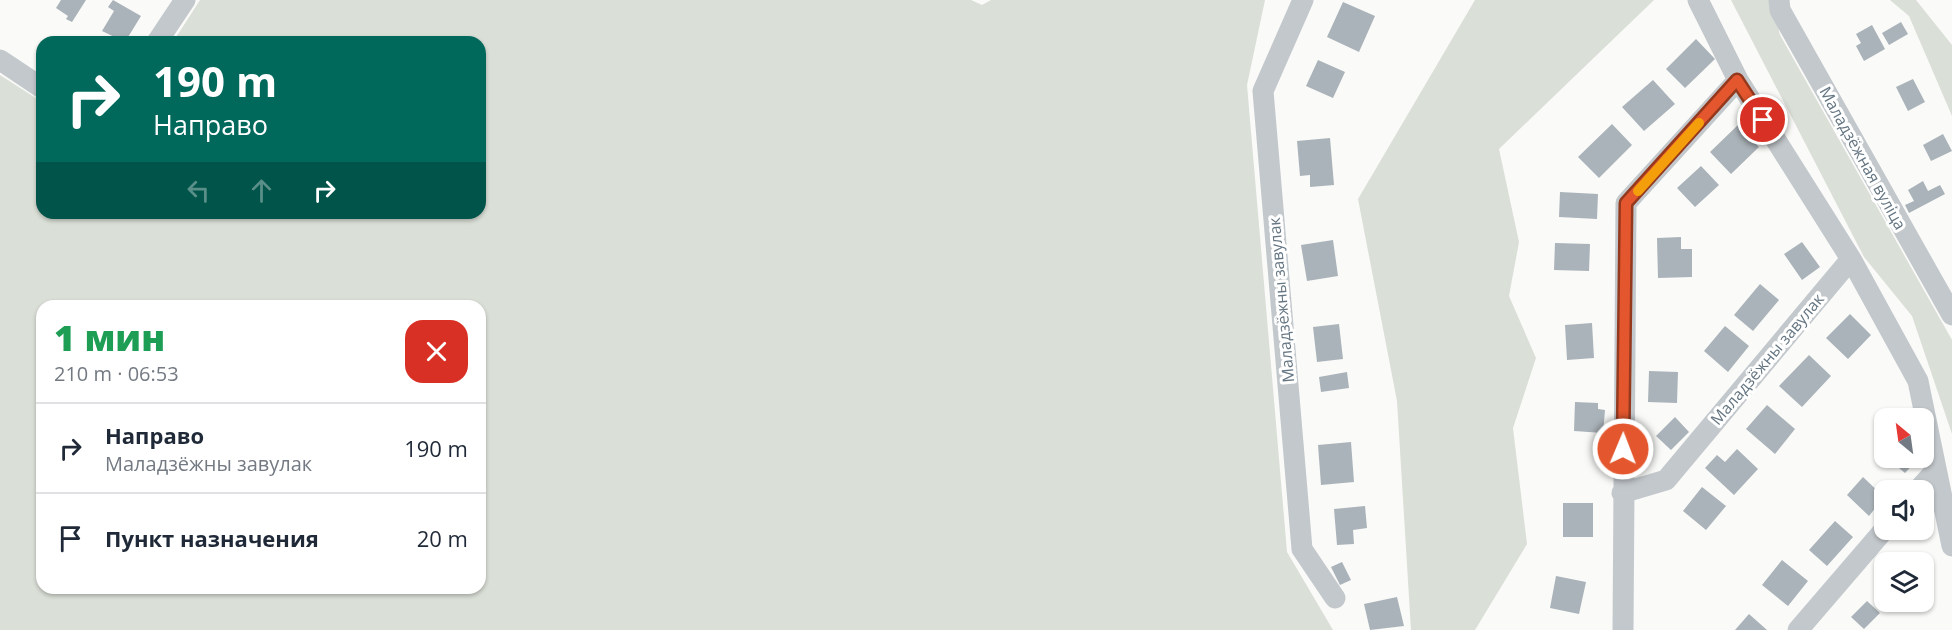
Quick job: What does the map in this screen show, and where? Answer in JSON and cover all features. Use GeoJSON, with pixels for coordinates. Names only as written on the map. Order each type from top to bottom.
{"type":"FeatureCollection","features":[{"type":"Feature","properties":{"kind":"street"},"geometry":{"type":"LineString","coordinates":[[161,36],[185,0]]}},
{"type":"Feature","properties":{"kind":"street","name":"Маладзёжны завулак"},"geometry":{"type":"LineString","coordinates":[[1304,0],[1263,91],[1302,549],[1335,598]]}},
{"type":"Feature","properties":{"kind":"street"},"geometry":{"type":"LineString","coordinates":[[1698,0],[1737,80],[1851,259],[1918,381],[1952,546]]}},
{"type":"Feature","properties":{"kind":"street","name":"Маладзёжная вуліца"},"geometry":{"type":"LineString","coordinates":[[1779,0],[1780,10],[1952,315]]}},
{"type":"Feature","properties":{"kind":"street"},"geometry":{"type":"LineString","coordinates":[[0,60],[36,84]]}},
{"type":"Feature","properties":{"kind":"street"},"geometry":{"type":"LineString","coordinates":[[1623,630],[1622,493],[1626,203],[1737,80]]}},
{"type":"Feature","properties":{"kind":"street","name":"Маладзёжны завулак"},"geometry":{"type":"LineString","coordinates":[[1622,493],[1666,480],[1851,259]]}},
{"type":"Feature","properties":{"kind":"street"},"geometry":{"type":"LineString","coordinates":[[1927,480],[1936,470]]}},
{"type":"Feature","properties":{"kind":"street"},"geometry":{"type":"LineString","coordinates":[[1797,630],[1875,540]]}},
{"type":"Feature","properties":{"kind":"shaded area"},"geometry":{"type":"Polygon","coordinates":[[[200,0],[971,0],[982,5],[991,0],[1265,0],[1247,85],[1287,552],[1333,630],[0,630],[0,75],[36,98],[36,219],[486,219],[486,36],[177,36],[200,0]]]}},
{"type":"Feature","properties":{"kind":"shaded area"},"geometry":{"type":"Polygon","coordinates":[[[1475,0],[1654,0],[1499,149],[1519,242],[1509,296],[1536,358],[1513,428],[1527,544],[1475,630],[1411,630],[1397,401],[1358,199],[1475,0]]]}},
{"type":"Feature","properties":{"kind":"shaded area"},"geometry":{"type":"Polygon","coordinates":[[[1731,0],[1772,0],[1780,35],[1952,340],[1952,434],[1912,316],[1864,257],[1731,0]]]}},
{"type":"Feature","properties":{"kind":"shaded area"},"geometry":{"type":"Polygon","coordinates":[[[1890,0],[1916,0],[1952,45],[1952,116],[1909,16],[1890,0]]]}},
{"type":"Feature","properties":{"kind":"building"},"geometry":{"type":"Polygon","coordinates":[[[61,0],[86,0],[72,22],[66,19],[68,16],[56,8],[61,0]]]}},
{"type":"Feature","properties":{"kind":"building"},"geometry":{"type":"Polygon","coordinates":[[[113,0],[141,16],[129,36],[112,36],[102,31],[114,11],[108,7],[113,0]]]}},
{"type":"Feature","properties":{"kind":"building"},"geometry":{"type":"Polygon","coordinates":[[[1343,2],[1375,16],[1359,52],[1327,37],[1343,2]]]}},
{"type":"Feature","properties":{"kind":"building"},"geometry":{"type":"Polygon","coordinates":[[[1901,22],[1908,34],[1889,45],[1882,33],[1901,22]]]}},
{"type":"Feature","properties":{"kind":"building"},"geometry":{"type":"Polygon","coordinates":[[[1872,25],[1885,49],[1864,61],[1856,46],[1861,43],[1856,34],[1872,25]]]}},
{"type":"Feature","properties":{"kind":"building"},"geometry":{"type":"Polygon","coordinates":[[[1696,39],[1715,59],[1685,88],[1666,69],[1696,39]]]}},
{"type":"Feature","properties":{"kind":"building"},"geometry":{"type":"Polygon","coordinates":[[[1318,60],[1345,72],[1333,98],[1306,86],[1318,60]]]}},
{"type":"Feature","properties":{"kind":"building"},"geometry":{"type":"Polygon","coordinates":[[[1913,79],[1925,102],[1908,111],[1896,87],[1913,79]]]}},
{"type":"Feature","properties":{"kind":"building"},"geometry":{"type":"Polygon","coordinates":[[[1653,80],[1675,104],[1644,131],[1622,107],[1653,80]]]}},
{"type":"Feature","properties":{"kind":"building"},"geometry":{"type":"Polygon","coordinates":[[[1612,124],[1632,145],[1599,178],[1578,157],[1612,124]]]}},
{"type":"Feature","properties":{"kind":"building"},"geometry":{"type":"Polygon","coordinates":[[[1738,125],[1759,147],[1731,174],[1710,152],[1738,125]]]}},
{"type":"Feature","properties":{"kind":"building"},"geometry":{"type":"Polygon","coordinates":[[[1943,134],[1952,151],[1931,161],[1923,145],[1943,134]]]}},
{"type":"Feature","properties":{"kind":"building"},"geometry":{"type":"Polygon","coordinates":[[[1330,138],[1334,185],[1310,187],[1310,175],[1300,176],[1297,141],[1330,138]]]}},
{"type":"Feature","properties":{"kind":"building"},"geometry":{"type":"Polygon","coordinates":[[[1701,166],[1719,185],[1695,207],[1677,188],[1701,166]]]}},
{"type":"Feature","properties":{"kind":"building"},"geometry":{"type":"Polygon","coordinates":[[[1923,181],[1928,191],[1940,185],[1945,194],[1909,213],[1905,205],[1914,201],[1908,190],[1923,181]]]}},
{"type":"Feature","properties":{"kind":"building"},"geometry":{"type":"Polygon","coordinates":[[[1560,192],[1598,194],[1597,219],[1559,217],[1560,192]]]}},
{"type":"Feature","properties":{"kind":"building"},"geometry":{"type":"Polygon","coordinates":[[[1681,237],[1681,249],[1692,249],[1692,277],[1658,278],[1657,238],[1681,237]]]}},
{"type":"Feature","properties":{"kind":"building"},"geometry":{"type":"Polygon","coordinates":[[[1333,240],[1338,276],[1307,281],[1301,245],[1333,240]]]}},
{"type":"Feature","properties":{"kind":"building"},"geometry":{"type":"Polygon","coordinates":[[[1802,242],[1820,267],[1802,280],[1784,254],[1802,242]]]}},
{"type":"Feature","properties":{"kind":"building"},"geometry":{"type":"Polygon","coordinates":[[[1555,243],[1590,244],[1589,271],[1554,270],[1555,243]]]}},
{"type":"Feature","properties":{"kind":"building"},"geometry":{"type":"Polygon","coordinates":[[[1760,284],[1779,300],[1753,331],[1734,315],[1760,284]]]}},
{"type":"Feature","properties":{"kind":"building"},"geometry":{"type":"Polygon","coordinates":[[[1850,314],[1871,335],[1848,359],[1826,338],[1850,314]]]}},
{"type":"Feature","properties":{"kind":"building"},"geometry":{"type":"Polygon","coordinates":[[[1592,323],[1594,358],[1567,360],[1565,325],[1592,323]]]}},
{"type":"Feature","properties":{"kind":"building"},"geometry":{"type":"Polygon","coordinates":[[[1339,324],[1343,359],[1317,362],[1313,327],[1339,324]]]}},
{"type":"Feature","properties":{"kind":"building"},"geometry":{"type":"Polygon","coordinates":[[[1725,326],[1749,346],[1728,372],[1704,351],[1725,326]]]}},
{"type":"Feature","properties":{"kind":"building"},"geometry":{"type":"Polygon","coordinates":[[[1809,355],[1831,376],[1802,407],[1779,386],[1809,355]]]}},
{"type":"Feature","properties":{"kind":"building"},"geometry":{"type":"Polygon","coordinates":[[[1649,371],[1678,372],[1677,403],[1648,402],[1649,371]]]}},
{"type":"Feature","properties":{"kind":"building"},"geometry":{"type":"Polygon","coordinates":[[[1347,372],[1349,388],[1321,392],[1319,377],[1347,372]]]}},
{"type":"Feature","properties":{"kind":"building"},"geometry":{"type":"Polygon","coordinates":[[[1575,402],[1598,403],[1598,409],[1605,410],[1603,433],[1574,431],[1575,402]]]}},
{"type":"Feature","properties":{"kind":"building"},"geometry":{"type":"Polygon","coordinates":[[[1767,405],[1795,429],[1775,454],[1746,429],[1767,405]]]}},
{"type":"Feature","properties":{"kind":"building"},"geometry":{"type":"Polygon","coordinates":[[[1675,417],[1689,432],[1671,450],[1656,436],[1675,417]]]}},
{"type":"Feature","properties":{"kind":"building"},"geometry":{"type":"Polygon","coordinates":[[[1351,442],[1354,482],[1321,485],[1318,445],[1351,442]]]}},
{"type":"Feature","properties":{"kind":"building"},"geometry":{"type":"Polygon","coordinates":[[[1737,449],[1758,469],[1734,495],[1705,468],[1717,455],[1725,462],[1737,449]]]}},
{"type":"Feature","properties":{"kind":"building"},"geometry":{"type":"Polygon","coordinates":[[[1899,468],[1910,468],[1905,473],[1899,468]]]}},
{"type":"Feature","properties":{"kind":"building"},"geometry":{"type":"Polygon","coordinates":[[[1863,477],[1874,487],[1874,510],[1869,516],[1847,495],[1863,477]]]}},
{"type":"Feature","properties":{"kind":"building"},"geometry":{"type":"Polygon","coordinates":[[[1702,487],[1726,506],[1706,530],[1683,511],[1702,487]]]}},
{"type":"Feature","properties":{"kind":"building"},"geometry":{"type":"Polygon","coordinates":[[[1563,503],[1593,503],[1593,537],[1563,537],[1563,503]]]}},
{"type":"Feature","properties":{"kind":"building"},"geometry":{"type":"Polygon","coordinates":[[[1365,506],[1367,528],[1353,530],[1354,544],[1337,545],[1334,509],[1365,506]]]}},
{"type":"Feature","properties":{"kind":"building"},"geometry":{"type":"Polygon","coordinates":[[[1835,521],[1853,537],[1827,566],[1809,550],[1835,521]]]}},
{"type":"Feature","properties":{"kind":"building"},"geometry":{"type":"Polygon","coordinates":[[[1782,560],[1808,581],[1788,606],[1762,585],[1782,560]]]}},
{"type":"Feature","properties":{"kind":"building"},"geometry":{"type":"Polygon","coordinates":[[[1342,562],[1351,580],[1340,585],[1331,567],[1342,562]]]}},
{"type":"Feature","properties":{"kind":"building"},"geometry":{"type":"Polygon","coordinates":[[[1556,576],[1586,582],[1579,614],[1550,608],[1556,576]]]}},
{"type":"Feature","properties":{"kind":"building"},"geometry":{"type":"Polygon","coordinates":[[[1397,597],[1404,626],[1370,630],[1364,604],[1397,597]]]}},
{"type":"Feature","properties":{"kind":"building"},"geometry":{"type":"Polygon","coordinates":[[[1867,601],[1874,607],[1874,612],[1880,613],[1864,629],[1851,617],[1867,601]]]}},
{"type":"Feature","properties":{"kind":"building"},"geometry":{"type":"Polygon","coordinates":[[[1749,614],[1767,630],[1735,630],[1749,614]]]}},
{"type":"Feature","properties":{"kind":"slow traffic"},"geometry":{"type":"LineString","coordinates":[[1638,191],[1699,123]]}},
{"type":"Feature","properties":{"kind":"route"},"geometry":{"type":"LineString","coordinates":[[1623,449],[1626,203],[1737,80],[1763,120]]}}]}
